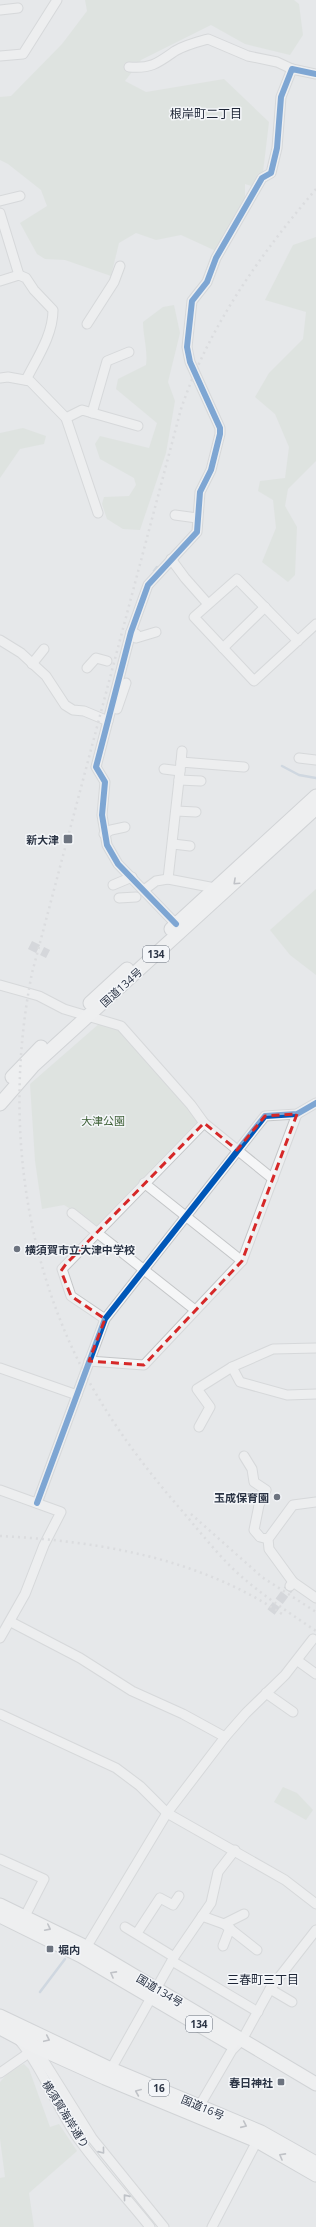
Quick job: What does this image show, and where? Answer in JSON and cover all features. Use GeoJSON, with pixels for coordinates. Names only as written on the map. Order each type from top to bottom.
{"type":"FeatureCollection","features":[{"type":"Feature","properties":{"kind":"highway","name":"国道134号"},"geometry":{"type":"LineString","coordinates":[[0,1104],[33,1066],[176,924],[316,796]]}},
{"type":"Feature","properties":{"kind":"highway","name":"国道134号"},"geometry":{"type":"LineString","coordinates":[[0,1090],[26,1060],[84,1014],[316,808]]}},
{"type":"Feature","properties":{"kind":"highway","name":"国道134号"},"geometry":{"type":"LineString","coordinates":[[0,1905],[25,1916],[84,1952],[155,1992],[239,2043],[316,2093]]}},
{"type":"Feature","properties":{"kind":"highway","name":"国道134号"},"geometry":{"type":"LineString","coordinates":[[0,1916],[84,1952]]}},
{"type":"Feature","properties":{"kind":"highway","name":"国道16号"},"geometry":{"type":"LineString","coordinates":[[0,2016],[18,2032],[33,2049],[257,2141],[316,2175]]}},
{"type":"Feature","properties":{"kind":"highway","name":"国道16号"},"geometry":{"type":"LineString","coordinates":[[0,2028],[18,2032],[200,2105],[261,2132],[316,2163]]}},
{"type":"Feature","properties":{"kind":"highway","name":"国道134号"},"geometry":{"type":"LineString","coordinates":[[239,2043],[316,2084]]}},
{"type":"Feature","properties":{"kind":"street"},"geometry":{"type":"LineString","coordinates":[[0,56],[23,54],[57,0]]}},
{"type":"Feature","properties":{"kind":"street"},"geometry":{"type":"LineString","coordinates":[[0,10],[18,8]]}},
{"type":"Feature","properties":{"kind":"street"},"geometry":{"type":"LineString","coordinates":[[129,68],[140,68],[154,65],[184,46],[208,39],[248,56],[277,62],[292,69],[316,74]]}},
{"type":"Feature","properties":{"kind":"street"},"geometry":{"type":"LineString","coordinates":[[176,924],[118,864],[107,845],[102,815],[105,782],[96,767],[131,632],[148,585],[197,532],[200,492],[211,470],[220,434],[220,428],[200,381],[190,362],[187,347],[192,302],[207,282],[216,258],[262,178],[271,173],[279,134],[281,97],[292,69]]}},
{"type":"Feature","properties":{"kind":"street"},"geometry":{"type":"LineString","coordinates":[[0,201],[20,196]]}},
{"type":"Feature","properties":{"kind":"street"},"geometry":{"type":"LineString","coordinates":[[0,213],[19,275]]}},
{"type":"Feature","properties":{"kind":"street"},"geometry":{"type":"LineString","coordinates":[[87,324],[114,282],[120,266]]}},
{"type":"Feature","properties":{"kind":"street"},"geometry":{"type":"LineString","coordinates":[[0,281],[19,275],[26,278],[34,290],[53,310],[53,320],[48,338],[26,380]]}},
{"type":"Feature","properties":{"kind":"street"},"geometry":{"type":"LineString","coordinates":[[92,413],[107,361],[129,352]]}},
{"type":"Feature","properties":{"kind":"street"},"geometry":{"type":"LineString","coordinates":[[0,378],[8,377],[31,382],[66,418],[98,513]]}},
{"type":"Feature","properties":{"kind":"street"},"geometry":{"type":"LineString","coordinates":[[66,418],[82,410],[138,426]]}},
{"type":"Feature","properties":{"kind":"street"},"geometry":{"type":"LineString","coordinates":[[199,499],[210,485]]}},
{"type":"Feature","properties":{"kind":"street"},"geometry":{"type":"LineString","coordinates":[[175,515],[197,518]]}},
{"type":"Feature","properties":{"kind":"street"},"geometry":{"type":"LineString","coordinates":[[171,559],[185,578],[208,604]]}},
{"type":"Feature","properties":{"kind":"street"},"geometry":{"type":"LineString","coordinates":[[298,641],[237,579],[194,617],[254,681],[298,641],[316,624]]}},
{"type":"Feature","properties":{"kind":"street"},"geometry":{"type":"LineString","coordinates":[[224,648],[265,607]]}},
{"type":"Feature","properties":{"kind":"street"},"geometry":{"type":"LineString","coordinates":[[131,632],[136,634],[136,638],[156,632]]}},
{"type":"Feature","properties":{"kind":"street"},"geometry":{"type":"LineString","coordinates":[[0,640],[21,653],[46,676],[65,705],[73,710],[84,711],[108,722]]}},
{"type":"Feature","properties":{"kind":"street"},"geometry":{"type":"LineString","coordinates":[[32,664],[44,649]]}},
{"type":"Feature","properties":{"kind":"street"},"geometry":{"type":"LineString","coordinates":[[87,668],[96,658],[107,661]]}},
{"type":"Feature","properties":{"kind":"street"},"geometry":{"type":"LineString","coordinates":[[108,722],[112,721],[126,683]]}},
{"type":"Feature","properties":{"kind":"street"},"geometry":{"type":"LineString","coordinates":[[168,879],[182,751]]}},
{"type":"Feature","properties":{"kind":"street"},"geometry":{"type":"LineString","coordinates":[[299,758],[316,760]]}},
{"type":"Feature","properties":{"kind":"street"},"geometry":{"type":"LineString","coordinates":[[164,769],[180,771],[244,767]]}},
{"type":"Feature","properties":{"kind":"street"},"geometry":{"type":"LineString","coordinates":[[180,771],[201,781]]}},
{"type":"Feature","properties":{"kind":"street"},"geometry":{"type":"LineString","coordinates":[[176,811],[196,812]]}},
{"type":"Feature","properties":{"kind":"street"},"geometry":{"type":"LineString","coordinates":[[104,834],[111,830],[125,827]]}},
{"type":"Feature","properties":{"kind":"street"},"geometry":{"type":"LineString","coordinates":[[173,844],[190,846]]}},
{"type":"Feature","properties":{"kind":"street"},"geometry":{"type":"LineString","coordinates":[[113,885],[132,877]]}},
{"type":"Feature","properties":{"kind":"street"},"geometry":{"type":"LineString","coordinates":[[144,890],[156,881],[168,879],[215,888]]}},
{"type":"Feature","properties":{"kind":"street"},"geometry":{"type":"LineString","coordinates":[[119,898],[136,897]]}},
{"type":"Feature","properties":{"kind":"street"},"geometry":{"type":"LineString","coordinates":[[0,984],[24,991],[84,1014],[121,1026],[191,1105],[204,1123],[273,1179]]}},
{"type":"Feature","properties":{"kind":"street"},"geometry":{"type":"LineString","coordinates":[[37,1503],[105,1319],[265,1116],[297,1114],[316,1103]]}},
{"type":"Feature","properties":{"kind":"street"},"geometry":{"type":"LineString","coordinates":[[89,1361],[144,1365],[242,1261],[297,1114]]}},
{"type":"Feature","properties":{"kind":"street"},"geometry":{"type":"LineString","coordinates":[[105,1319],[71,1296],[61,1271],[144,1183],[204,1123]]}},
{"type":"Feature","properties":{"kind":"street"},"geometry":{"type":"LineString","coordinates":[[144,1183],[242,1261]]}},
{"type":"Feature","properties":{"kind":"street"},"geometry":{"type":"LineString","coordinates":[[72,1213],[196,1310]]}},
{"type":"Feature","properties":{"kind":"street"},"geometry":{"type":"LineString","coordinates":[[199,1427],[210,1407],[197,1389],[232,1367],[273,1349],[316,1348]]}},
{"type":"Feature","properties":{"kind":"street"},"geometry":{"type":"LineString","coordinates":[[232,1367],[240,1382],[287,1395],[316,1394]]}},
{"type":"Feature","properties":{"kind":"street"},"geometry":{"type":"LineString","coordinates":[[0,1368],[77,1395]]}},
{"type":"Feature","properties":{"kind":"street"},"geometry":{"type":"LineString","coordinates":[[244,1456],[252,1469],[254,1482],[266,1490],[258,1505],[254,1530],[260,1537],[268,1539]]}},
{"type":"Feature","properties":{"kind":"street"},"geometry":{"type":"LineString","coordinates":[[0,1490],[61,1512],[44,1545],[26,1594],[0,1638]]}},
{"type":"Feature","properties":{"kind":"street"},"geometry":{"type":"LineString","coordinates":[[316,1502],[293,1505],[268,1539],[269,1549],[292,1584],[316,1598]]}},
{"type":"Feature","properties":{"kind":"street"},"geometry":{"type":"LineString","coordinates":[[10,1622],[80,1658],[132,1690],[183,1714],[225,1737]]}},
{"type":"Feature","properties":{"kind":"street"},"geometry":{"type":"LineString","coordinates":[[84,1952],[167,1813],[225,1737],[298,1661],[313,1639]]}},
{"type":"Feature","properties":{"kind":"street"},"geometry":{"type":"LineString","coordinates":[[298,1661],[316,1674]]}},
{"type":"Feature","properties":{"kind":"street"},"geometry":{"type":"LineString","coordinates":[[266,1693],[293,1712]]}},
{"type":"Feature","properties":{"kind":"street"},"geometry":{"type":"LineString","coordinates":[[0,1714],[116,1768],[140,1786],[167,1813],[235,1850],[285,1880],[316,1904]]}},
{"type":"Feature","properties":{"kind":"street"},"geometry":{"type":"LineString","coordinates":[[111,2069],[173,1959],[211,1903],[218,1872],[235,1850]]}},
{"type":"Feature","properties":{"kind":"street"},"geometry":{"type":"LineString","coordinates":[[0,1859],[44,1879],[25,1916]]}},
{"type":"Feature","properties":{"kind":"street"},"geometry":{"type":"LineString","coordinates":[[137,1933],[160,1898],[173,1905],[179,1896]]}},
{"type":"Feature","properties":{"kind":"street"},"geometry":{"type":"LineString","coordinates":[[223,1946],[227,1926],[244,1914]]}},
{"type":"Feature","properties":{"kind":"street"},"geometry":{"type":"LineString","coordinates":[[202,1916],[227,1926],[257,1950]]}},
{"type":"Feature","properties":{"kind":"street"},"geometry":{"type":"LineString","coordinates":[[125,1927],[137,1933],[173,1959],[258,2012]]}},
{"type":"Feature","properties":{"kind":"street"},"geometry":{"type":"LineString","coordinates":[[200,2105],[258,2012],[270,1989],[316,1930]]}},
{"type":"Feature","properties":{"kind":"street"},"geometry":{"type":"LineString","coordinates":[[270,1989],[292,2002]]}},
{"type":"Feature","properties":{"kind":"street"},"geometry":{"type":"LineString","coordinates":[[0,2073],[33,2049],[92,2138],[164,2227]]}},
{"type":"Feature","properties":{"kind":"street","name":"横須賀海岸通り"},"geometry":{"type":"LineString","coordinates":[[33,2049],[53,2097],[77,2137],[150,2227]]}},
{"type":"Feature","properties":{"kind":"street"},"geometry":{"type":"LineString","coordinates":[[212,2227],[257,2141]]}},
{"type":"Feature","properties":{"kind":"highlighted area"},"geometry":{"type":"Polygon","coordinates":[[[297,1114],[242,1261],[144,1365],[89,1361],[105,1319],[71,1296],[61,1271],[66,1264],[204,1123],[237,1150],[265,1116],[297,1114]]]}},
{"type":"Feature","properties":{"kind":"green space"},"geometry":{"type":"Polygon","coordinates":[[[85,0],[294,0],[299,4],[303,35],[290,55],[245,44],[211,25],[141,60],[125,81],[146,92],[224,79],[269,122],[261,189],[245,184],[245,206],[216,251],[181,235],[156,240],[136,233],[119,243],[111,276],[65,260],[45,259],[37,254],[20,223],[47,206],[41,190],[8,164],[0,160],[0,97],[11,96],[62,44],[87,11],[85,0]]]}},
{"type":"Feature","properties":{"kind":"green space"},"geometry":{"type":"Polygon","coordinates":[[[316,237],[316,461],[288,489],[285,506],[297,527],[295,575],[288,582],[262,562],[276,528],[273,500],[258,491],[260,481],[285,478],[289,447],[275,414],[255,397],[269,373],[303,339],[306,312],[265,300],[293,245],[316,237]]]}},
{"type":"Feature","properties":{"kind":"green space"},"geometry":{"type":"Polygon","coordinates":[[[174,305],[180,333],[168,382],[175,401],[166,453],[140,530],[123,529],[107,519],[102,504],[104,497],[129,496],[136,485],[134,478],[100,459],[95,444],[100,436],[149,448],[157,423],[116,389],[118,379],[146,365],[143,322],[163,307],[174,305]]]}},
{"type":"Feature","properties":{"kind":"green space"},"geometry":{"type":"Polygon","coordinates":[[[23,428],[46,436],[44,444],[20,449],[0,478],[0,433],[23,428]]]}},
{"type":"Feature","properties":{"kind":"green space"},"geometry":{"type":"Polygon","coordinates":[[[316,889],[316,975],[290,955],[270,930],[316,889]]]}},
{"type":"Feature","properties":{"kind":"green space","name":"大津公園"},"geometry":{"type":"Polygon","coordinates":[[[100,1023],[119,1031],[202,1124],[98,1226],[64,1205],[42,1209],[35,1161],[30,1084],[100,1023]]]}},
{"type":"Feature","properties":{"kind":"green space"},"geometry":{"type":"Polygon","coordinates":[[[283,1787],[297,1793],[313,1810],[306,1820],[274,1802],[283,1787]]]}},
{"type":"Feature","properties":{"kind":"green space"},"geometry":{"type":"Polygon","coordinates":[[[24,2064],[29,2069],[50,2127],[59,2124],[77,2151],[29,2193],[34,2227],[0,2227],[0,2178],[5,2177],[0,2139],[0,2082],[11,2070],[24,2064]]]}},
{"type":"Feature","properties":{"kind":"waterway"},"geometry":{"type":"LineString","coordinates":[[154,571],[157,567]]}},
{"type":"Feature","properties":{"kind":"waterway"},"geometry":{"type":"LineString","coordinates":[[282,766],[299,775],[316,778]]}},
{"type":"Feature","properties":{"kind":"waterway"},"geometry":{"type":"LineString","coordinates":[[40,1992],[65,1959]]}},
{"type":"Feature","properties":{"kind":"tunnel"},"geometry":{"type":"LineString","coordinates":[[30,945],[48,954]]}},
{"type":"Feature","properties":{"kind":"tunnel"},"geometry":{"type":"LineString","coordinates":[[271,1612],[290,1587]]}},
{"type":"Feature","properties":{"kind":"railway"},"geometry":{"type":"LineString","coordinates":[[316,189],[256,266],[221,320],[206,349],[181,409],[32,973],[24,1026],[20,1080],[20,1134],[26,1188],[36,1241],[50,1293],[70,1344],[95,1392],[125,1439],[147,1469],[219,1554],[234,1570],[251,1584],[316,1631]]}},
{"type":"Feature","properties":{"kind":"railway"},"geometry":{"type":"LineString","coordinates":[[191,1514],[262,1577],[316,1612]]}},
{"type":"Feature","properties":{"kind":"railway"},"geometry":{"type":"LineString","coordinates":[[0,1536],[74,1542],[147,1556],[182,1566],[217,1579],[250,1595],[282,1614]]}},
{"type":"Feature","properties":{"kind":"cycle path"},"geometry":{"type":"LineString","coordinates":[[176,924],[118,864],[107,845],[102,815],[105,782],[96,767],[131,632],[148,585],[197,532],[200,492],[211,470],[220,434],[220,428],[190,362],[187,347],[192,301],[207,282],[216,258],[262,178],[271,173],[277,148],[281,97],[292,69],[316,74]]}},
{"type":"Feature","properties":{"kind":"cycle path"},"geometry":{"type":"LineString","coordinates":[[37,1503],[105,1319],[265,1116],[297,1114],[316,1103]]}},
{"type":"Feature","properties":{"kind":"place","name":"新大津"},"geometry":{"type":"Point","coordinates":[68,839]}},
{"type":"Feature","properties":{"kind":"place","name":"横須賀市立大津中学校"},"geometry":{"type":"Point","coordinates":[17,1249]}},
{"type":"Feature","properties":{"kind":"place","name":"玉成保育園"},"geometry":{"type":"Point","coordinates":[277,1497]}},
{"type":"Feature","properties":{"kind":"place","name":"堀内"},"geometry":{"type":"Point","coordinates":[50,1949]}},
{"type":"Feature","properties":{"kind":"place","name":"春日神社"},"geometry":{"type":"Point","coordinates":[281,2082]}},
{"type":"Feature","properties":{"kind":"district","name":"根岸町二丁目"},"geometry":{"type":"Point","coordinates":[206,113]}},
{"type":"Feature","properties":{"kind":"district","name":"三春町三丁目"},"geometry":{"type":"Point","coordinates":[263,1979]}}]}
